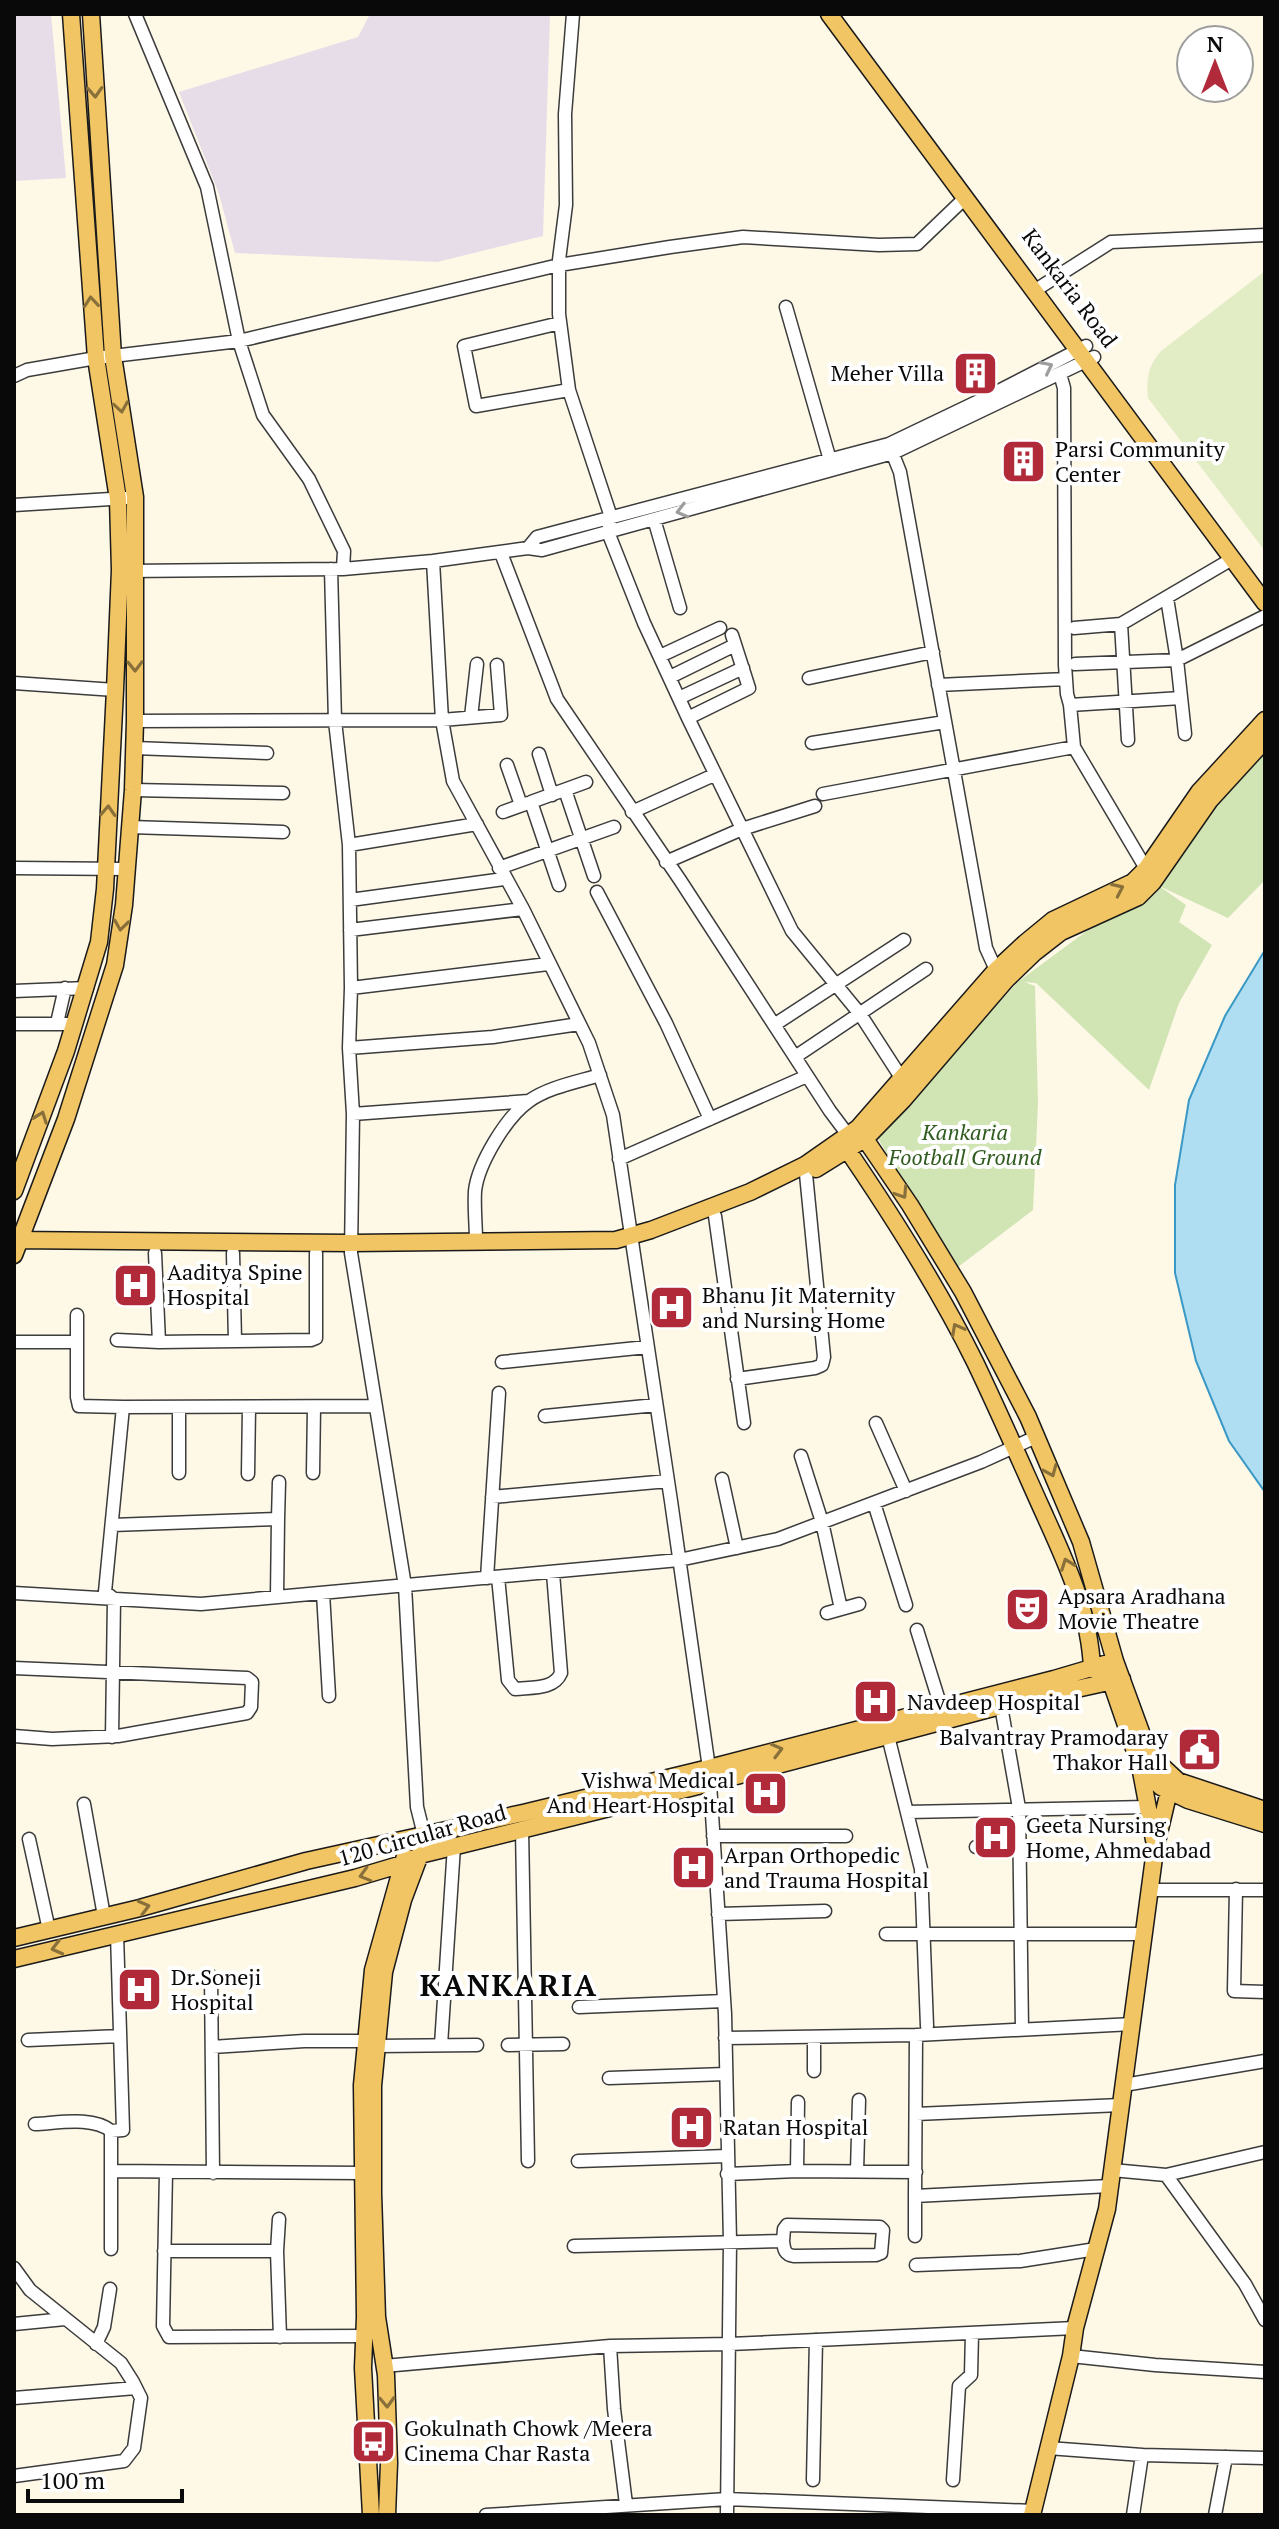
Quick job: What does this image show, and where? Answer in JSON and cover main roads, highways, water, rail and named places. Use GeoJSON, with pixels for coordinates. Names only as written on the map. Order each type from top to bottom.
{"type":"FeatureCollection","features":[{"type":"Feature","properties":{"kind":"main road"},"geometry":{"type":"LineString","coordinates":[[71,14],[96,358],[126,498]]}},
{"type":"Feature","properties":{"kind":"main road"},"geometry":{"type":"LineString","coordinates":[[15,1248],[66,1119],[111,979],[118,947],[133,790],[135,721],[126,498],[113,356],[91,14]]}},
{"type":"Feature","properties":{"kind":"main road"},"geometry":{"type":"LineString","coordinates":[[829,14],[965,198],[1038,288],[1265,603]]}},
{"type":"Feature","properties":{"kind":"main road","name":"Kankaria Road"},"geometry":{"type":"LineString","coordinates":[[840,14],[1038,288]]}},
{"type":"Feature","properties":{"kind":"main road","name":"Kankaria Road"},"geometry":{"type":"LineString","coordinates":[[1085,354],[1265,588]]}},
{"type":"Feature","properties":{"kind":"main road"},"geometry":{"type":"LineString","coordinates":[[14,1191],[75,1024],[99,942],[115,690],[127,571]]}},
{"type":"Feature","properties":{"kind":"main road"},"geometry":{"type":"LineString","coordinates":[[15,1248],[617,1249],[651,1230],[750,1192],[852,1139],[902,1079],[1001,975],[1061,932],[1138,897],[1199,792],[1265,720]]}},
{"type":"Feature","properties":{"kind":"main road"},"geometry":{"type":"LineString","coordinates":[[1150,876],[1210,800],[1265,740]]}},
{"type":"Feature","properties":{"kind":"main road"},"geometry":{"type":"LineString","coordinates":[[15,1248],[155,1253],[316,1253],[352,1248],[476,1242],[654,1239],[753,1201],[806,1174],[903,1100],[1001,975]]}},
{"type":"Feature","properties":{"kind":"main road"},"geometry":{"type":"LineString","coordinates":[[852,1139],[963,1292],[995,1350],[1081,1542],[1115,1661],[1116,1681],[1140,1766],[1155,1850]]}},
{"type":"Feature","properties":{"kind":"main road"},"geometry":{"type":"LineString","coordinates":[[852,1139],[974,1361],[1015,1448],[1064,1557],[1091,1642],[1092,1669],[1108,1673],[1116,1681],[1149,1754],[1173,1786],[1265,1810]]}},
{"type":"Feature","properties":{"kind":"main road","name":"120 Circular Road"},"geometry":{"type":"LineString","coordinates":[[14,1959],[355,1878],[420,1855],[709,1776],[941,1707],[1115,1661]]}},
{"type":"Feature","properties":{"kind":"main road","name":"120 Circular Road"},"geometry":{"type":"LineString","coordinates":[[14,1938],[140,1908],[306,1861],[709,1776],[1116,1681]]}},
{"type":"Feature","properties":{"kind":"main road"},"geometry":{"type":"LineString","coordinates":[[1140,1766],[1173,1786],[1265,1824]]}},
{"type":"Feature","properties":{"kind":"main road"},"geometry":{"type":"LineString","coordinates":[[1033,2513],[1075,2328],[1107,2209],[1155,1850],[1173,1786]]}},
{"type":"Feature","properties":{"kind":"main road"},"geometry":{"type":"LineString","coordinates":[[371,2515],[363,2368],[362,2085],[384,1972],[403,1900],[420,1855],[416,1837]]}},
{"type":"Feature","properties":{"kind":"main road"},"geometry":{"type":"LineString","coordinates":[[387,2515],[389,2463],[384,2366],[377,2317],[373,2193],[373,1970],[404,1863],[416,1837]]}},
{"type":"Feature","properties":{"kind":"water"},"geometry":{"type":"Polygon","coordinates":[[[1265,950],[1265,1492],[1229,1441],[1196,1361],[1175,1273],[1175,1185],[1189,1100],[1225,1016],[1265,950]]]}},
{"type":"Feature","properties":{"kind":"place","name":"Meher Villa"},"geometry":{"type":"Point","coordinates":[975,373]}},
{"type":"Feature","properties":{"kind":"place","name":"Parsi Community Center"},"geometry":{"type":"Point","coordinates":[1024,462]}},
{"type":"Feature","properties":{"kind":"place","name":"Aaditya Spine Hospital"},"geometry":{"type":"Point","coordinates":[136,1285]}},
{"type":"Feature","properties":{"kind":"place","name":"Bhanu Jit Maternity and Nursing Home"},"geometry":{"type":"Point","coordinates":[671,1308]}},
{"type":"Feature","properties":{"kind":"place","name":"Apsara Aradhana Movie Theatre"},"geometry":{"type":"Point","coordinates":[1027,1609]}},
{"type":"Feature","properties":{"kind":"place","name":"Navdeep Hospital"},"geometry":{"type":"Point","coordinates":[876,1702]}},
{"type":"Feature","properties":{"kind":"place","name":"Balvantray Pramodaray Thakor Hall"},"geometry":{"type":"Point","coordinates":[1199,1750]}},
{"type":"Feature","properties":{"kind":"place","name":"Vishwa Medical And Heart Hospital"},"geometry":{"type":"Point","coordinates":[766,1793]}},
{"type":"Feature","properties":{"kind":"place","name":"Geeta Nursing Home, Ahmedabad"},"geometry":{"type":"Point","coordinates":[995,1838]}},
{"type":"Feature","properties":{"kind":"place","name":"Arpan Orthopedic and Trauma Hospital"},"geometry":{"type":"Point","coordinates":[693,1868]}},
{"type":"Feature","properties":{"kind":"place","name":"Dr.Soneji Hospital"},"geometry":{"type":"Point","coordinates":[140,1990]}},
{"type":"Feature","properties":{"kind":"place","name":"Ratan Hospital"},"geometry":{"type":"Point","coordinates":[692,2127]}},
{"type":"Feature","properties":{"kind":"place","name":"Gokulnath Chowk /Meera Cinema Char Rasta"},"geometry":{"type":"Point","coordinates":[373,2441]}},
{"type":"Feature","properties":{"kind":"district","name":"KANKARIA"},"geometry":{"type":"Point","coordinates":[509,1986]}},
{"type":"Feature","properties":{"kind":"park label","name":"Kankaria Football Ground"},"geometry":{"type":"Point","coordinates":[965,1144]}}]}
